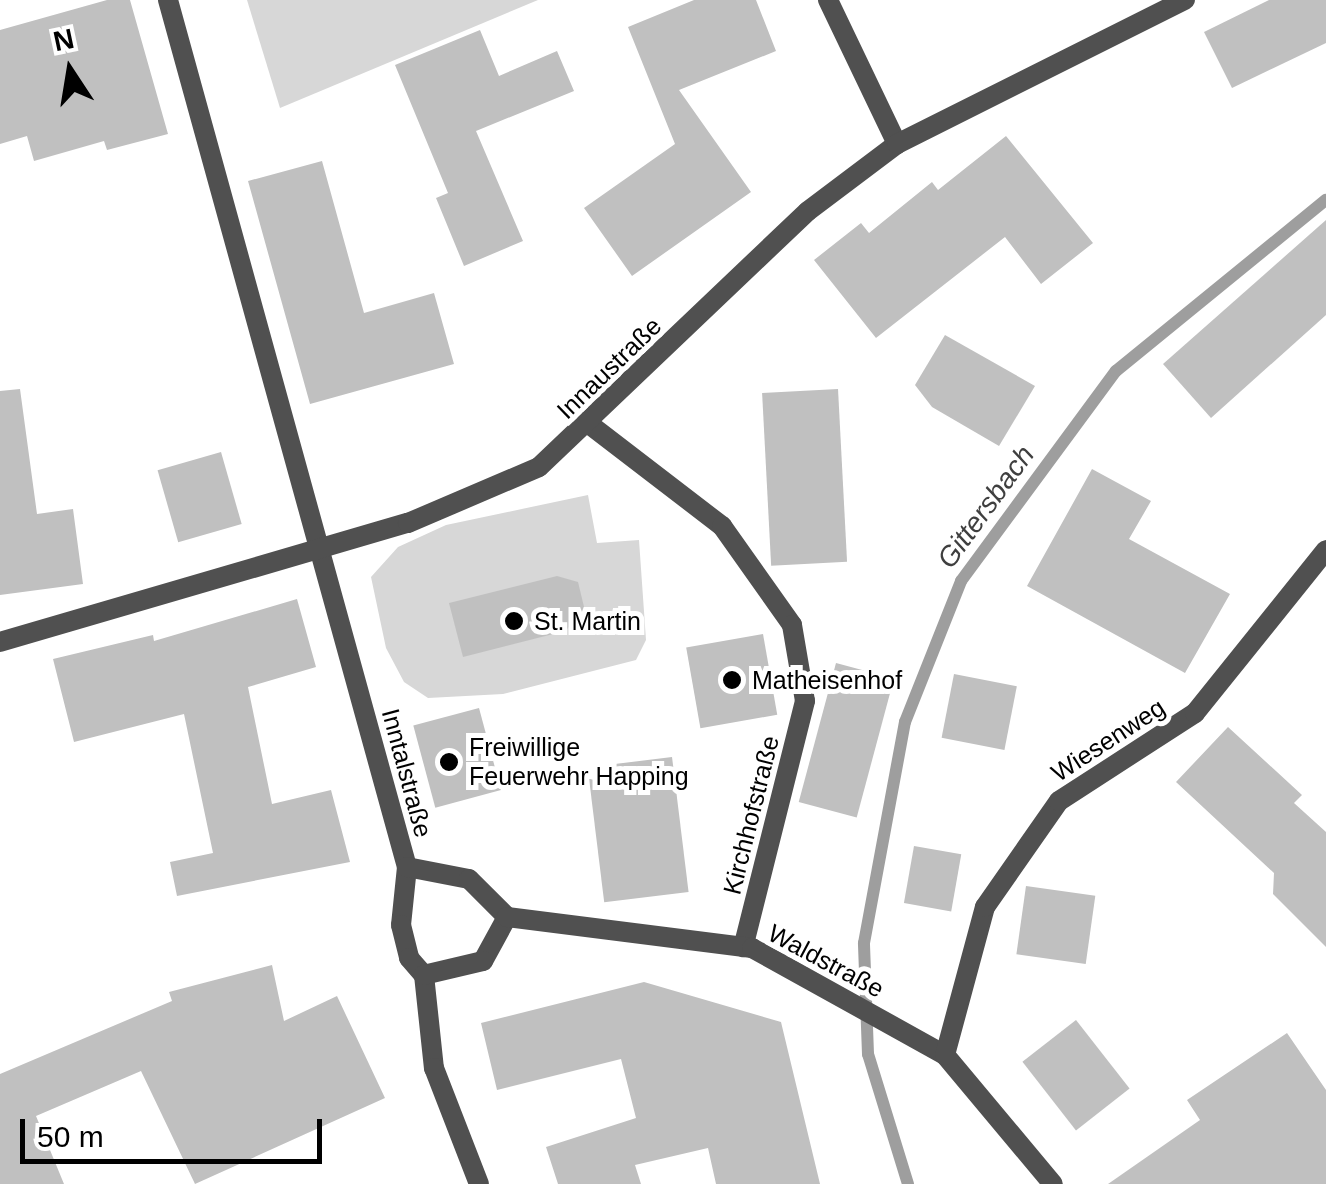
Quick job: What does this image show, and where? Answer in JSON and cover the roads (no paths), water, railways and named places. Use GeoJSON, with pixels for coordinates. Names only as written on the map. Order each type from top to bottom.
{"type":"FeatureCollection","features":[{"type":"Feature","properties":{"kind":"street","name":"Inntalstraße"},"geometry":{"type":"LineString","coordinates":[[168,0],[322,544],[407,867],[401,925],[408,958],[424,975],[434,1068],[479,1184]]}},
{"type":"Feature","properties":{"kind":"street"},"geometry":{"type":"LineString","coordinates":[[828,0],[897,144]]}},
{"type":"Feature","properties":{"kind":"street","name":"Innaustraße"},"geometry":{"type":"LineString","coordinates":[[0,642],[158,600],[322,544],[408,523],[538,467],[589,424],[808,211],[897,144],[1185,0]]}},
{"type":"Feature","properties":{"kind":"street","name":"Kirchhofstraße"},"geometry":{"type":"LineString","coordinates":[[589,424],[722,526],[792,625],[804,701],[743,947]]}},
{"type":"Feature","properties":{"kind":"street","name":"Wiesenweg"},"geometry":{"type":"LineString","coordinates":[[945,1055],[984,907],[1059,801],[1195,713],[1326,550]]}},
{"type":"Feature","properties":{"kind":"street"},"geometry":{"type":"LineString","coordinates":[[407,867],[469,879],[507,917],[482,962],[424,975]]}},
{"type":"Feature","properties":{"kind":"street","name":"Waldstraße"},"geometry":{"type":"LineString","coordinates":[[507,917],[743,947],[945,1055],[1053,1184]]}},
{"type":"Feature","properties":{"kind":"waterway","name":"Gittersbach"},"geometry":{"type":"LineString","coordinates":[[908,1184],[868,1054],[864,943],[905,722],[961,581],[1116,371],[1326,200]]}},
{"type":"Feature","properties":{"kind":"place","name":"St. Martin"},"geometry":{"type":"Point","coordinates":[514,621]}},
{"type":"Feature","properties":{"kind":"place","name":"Matheisenhof"},"geometry":{"type":"Point","coordinates":[732,680]}},
{"type":"Feature","properties":{"kind":"place","name":"Freiwillige Feuerwehr Happing"},"geometry":{"type":"Point","coordinates":[449,762]}}]}
